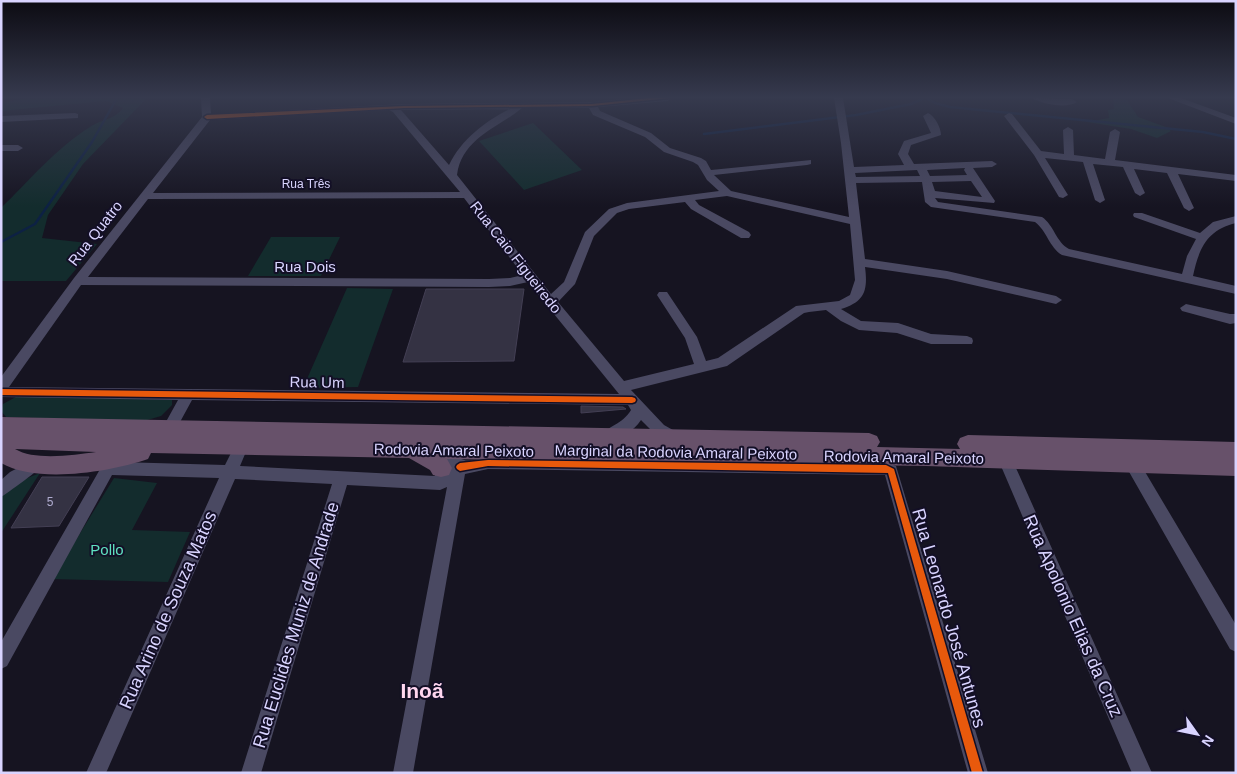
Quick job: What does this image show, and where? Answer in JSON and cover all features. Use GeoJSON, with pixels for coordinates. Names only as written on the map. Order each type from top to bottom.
{"type":"FeatureCollection","features":[{"type":"Feature","properties":{"kind":"highway","name":"Rodovia Amaral Peixoto"},"geometry":{"type":"LineString","coordinates":[[1,425],[170,438],[241,447],[1005,459],[1133,465],[1236,467]]}},
{"type":"Feature","properties":{"kind":"highway","name":"Rodovia Amaral Peixoto"},"geometry":{"type":"LineString","coordinates":[[3,453],[170,438],[676,438],[1236,451]]}},
{"type":"Feature","properties":{"kind":"highway"},"geometry":{"type":"LineString","coordinates":[[3,453],[27,463],[37,464],[111,463],[170,438]]}},
{"type":"Feature","properties":{"kind":"highway"},"geometry":{"type":"LineString","coordinates":[[413,450],[451,471],[476,455],[492,451]]}},
{"type":"Feature","properties":{"kind":"street","name":"Rua Quatro"},"geometry":{"type":"LineString","coordinates":[[1,388],[78,281],[193,134]]}},
{"type":"Feature","properties":{"kind":"street"},"geometry":{"type":"LineString","coordinates":[[416,134],[441,165],[452,170],[471,142],[479,134]]}},
{"type":"Feature","properties":{"kind":"street"},"geometry":{"type":"LineString","coordinates":[[646,134],[666,150],[702,163],[707,173],[727,193]]}},
{"type":"Feature","properties":{"kind":"street"},"geometry":{"type":"LineString","coordinates":[[621,387],[702,368],[730,359],[800,309],[811,306],[837,306],[847,304],[857,298],[861,289],[859,262],[851,175],[844,134]]}},
{"type":"Feature","properties":{"kind":"street"},"geometry":{"type":"LineString","coordinates":[[936,134],[907,143],[903,154],[927,180],[931,194],[930,202],[939,206],[1038,219],[1044,223],[1058,248],[1063,251],[1187,278],[1235,292]]}},
{"type":"Feature","properties":{"kind":"street"},"geometry":{"type":"LineString","coordinates":[[1023,134],[1038,154],[1062,195]]}},
{"type":"Feature","properties":{"kind":"street"},"geometry":{"type":"LineString","coordinates":[[1068,134],[1069,158]]}},
{"type":"Feature","properties":{"kind":"street"},"geometry":{"type":"LineString","coordinates":[[1109,163],[1115,134]]}},
{"type":"Feature","properties":{"kind":"street"},"geometry":{"type":"LineString","coordinates":[[1,148],[18,148]]}},
{"type":"Feature","properties":{"kind":"street"},"geometry":{"type":"LineString","coordinates":[[1038,154],[1236,178]]}},
{"type":"Feature","properties":{"kind":"street"},"geometry":{"type":"LineString","coordinates":[[1087,160],[1100,200]]}},
{"type":"Feature","properties":{"kind":"street"},"geometry":{"type":"LineString","coordinates":[[707,173],[808,162]]}},
{"type":"Feature","properties":{"kind":"street"},"geometry":{"type":"LineString","coordinates":[[851,175],[916,168],[992,164]]}},
{"type":"Feature","properties":{"kind":"street"},"geometry":{"type":"LineString","coordinates":[[1127,165],[1140,193]]}},
{"type":"Feature","properties":{"kind":"street"},"geometry":{"type":"LineString","coordinates":[[931,194],[990,201],[973,178],[968,166]]}},
{"type":"Feature","properties":{"kind":"street","name":"Rua Caio Figueiredo"},"geometry":{"type":"LineString","coordinates":[[452,170],[467,195],[621,387],[659,429],[676,438]]}},
{"type":"Feature","properties":{"kind":"street"},"geometry":{"type":"LineString","coordinates":[[1171,171],[1189,208]]}},
{"type":"Feature","properties":{"kind":"street"},"geometry":{"type":"LineString","coordinates":[[851,175],[927,180],[973,178]]}},
{"type":"Feature","properties":{"kind":"street"},"geometry":{"type":"LineString","coordinates":[[551,301],[569,284],[589,235],[613,211],[626,206],[727,193],[854,222]]}},
{"type":"Feature","properties":{"kind":"street","name":"Rua Três"},"geometry":{"type":"LineString","coordinates":[[144,196],[467,195]]}},
{"type":"Feature","properties":{"kind":"street"},"geometry":{"type":"LineString","coordinates":[[687,198],[695,207],[745,235]]}},
{"type":"Feature","properties":{"kind":"street"},"geometry":{"type":"LineString","coordinates":[[1138,215],[1204,238]]}},
{"type":"Feature","properties":{"kind":"street"},"geometry":{"type":"LineString","coordinates":[[1187,278],[1189,264],[1204,238],[1215,225],[1236,219]]}},
{"type":"Feature","properties":{"kind":"street"},"geometry":{"type":"LineString","coordinates":[[859,262],[947,274],[1056,300]]}},
{"type":"Feature","properties":{"kind":"street","name":"Rua Dois"},"geometry":{"type":"LineString","coordinates":[[78,281],[489,284],[531,277]]}},
{"type":"Feature","properties":{"kind":"street"},"geometry":{"type":"LineString","coordinates":[[663,295],[691,337],[702,368]]}},
{"type":"Feature","properties":{"kind":"street"},"geometry":{"type":"LineString","coordinates":[[828,306],[859,325],[898,328],[931,339],[967,341]]}},
{"type":"Feature","properties":{"kind":"street"},"geometry":{"type":"LineString","coordinates":[[1186,308],[1230,319],[1236,318]]}},
{"type":"Feature","properties":{"kind":"street","name":"Rua Um"},"geometry":{"type":"LineString","coordinates":[[1,392],[636,404]]}},
{"type":"Feature","properties":{"kind":"street"},"geometry":{"type":"LineString","coordinates":[[170,438],[188,395]]}},
{"type":"Feature","properties":{"kind":"street"},"geometry":{"type":"LineString","coordinates":[[601,438],[632,423],[636,404]]}},
{"type":"Feature","properties":{"kind":"street","name":"Rua Arino de Souza Matos"},"geometry":{"type":"LineString","coordinates":[[96,773],[241,447]]}},
{"type":"Feature","properties":{"kind":"street","name":"Rua Apolonio Elias da Cruz"},"geometry":{"type":"LineString","coordinates":[[1005,459],[1142,773]]}},
{"type":"Feature","properties":{"kind":"street"},"geometry":{"type":"LineString","coordinates":[[1,660],[111,463]]}},
{"type":"Feature","properties":{"kind":"street","name":"Marginal da Rodovia Amaral Peixoto"},"geometry":{"type":"LineString","coordinates":[[111,463],[229,472],[440,483],[451,471],[488,463],[886,469],[891,471]]}},
{"type":"Feature","properties":{"kind":"street"},"geometry":{"type":"LineString","coordinates":[[4,483],[37,464]]}},
{"type":"Feature","properties":{"kind":"street"},"geometry":{"type":"LineString","coordinates":[[1133,465],[1236,643]]}},
{"type":"Feature","properties":{"kind":"street"},"geometry":{"type":"LineString","coordinates":[[403,773],[453,502],[448,492],[451,471]]}},
{"type":"Feature","properties":{"kind":"street","name":"Rua Leonardo José Antunes"},"geometry":{"type":"LineString","coordinates":[[891,471],[978,773]]}},
{"type":"Feature","properties":{"kind":"street","name":"Rua Euclides Muniz de Andrade"},"geometry":{"type":"LineString","coordinates":[[251,773],[342,478]]}},
{"type":"Feature","properties":{"kind":"green space"},"geometry":{"type":"Polygon","coordinates":[[[112,134],[83,164],[48,215],[42,238],[97,244],[66,281],[1,281],[1,208],[43,165],[78,135],[112,134]]]}},
{"type":"Feature","properties":{"kind":"green space"},"geometry":{"type":"Polygon","coordinates":[[[500,134],[545,134],[582,170],[524,190],[479,141],[500,134]]]}},
{"type":"Feature","properties":{"kind":"green space"},"geometry":{"type":"Polygon","coordinates":[[[1146,134],[1165,134],[1157,138],[1146,134]]]}},
{"type":"Feature","properties":{"kind":"green space"},"geometry":{"type":"Polygon","coordinates":[[[271,237],[340,237],[321,276],[248,276],[271,237]]]}},
{"type":"Feature","properties":{"kind":"green space"},"geometry":{"type":"Polygon","coordinates":[[[347,288],[393,289],[358,387],[303,388],[347,288]]]}},
{"type":"Feature","properties":{"kind":"green space"},"geometry":{"type":"Polygon","coordinates":[[[23,393],[172,400],[172,405],[161,416],[144,421],[6,417],[1,411],[3,404],[23,393]]]}},
{"type":"Feature","properties":{"kind":"green space"},"geometry":{"type":"Polygon","coordinates":[[[40,473],[1,533],[1,497],[15,483],[40,473]]]}},
{"type":"Feature","properties":{"kind":"green space","name":"Pollo"},"geometry":{"type":"Polygon","coordinates":[[[114,478],[157,483],[132,530],[190,532],[168,582],[52,579],[114,478]]]}},
{"type":"Feature","properties":{"kind":"building"},"geometry":{"type":"Polygon","coordinates":[[[426,289],[524,289],[514,361],[403,362],[426,289]]]}},
{"type":"Feature","properties":{"kind":"building"},"geometry":{"type":"Polygon","coordinates":[[[581,406],[623,407],[626,409],[581,413],[581,406]]]}},
{"type":"Feature","properties":{"kind":"building"},"geometry":{"type":"Polygon","coordinates":[[[42,477],[89,477],[59,526],[11,528],[42,477]]]}},
{"type":"Feature","properties":{"kind":"waterway"},"geometry":{"type":"LineString","coordinates":[[1,242],[35,224],[96,134]]}},
{"type":"Feature","properties":{"kind":"waterway"},"geometry":{"type":"LineString","coordinates":[[1213,134],[1236,139]]}},
{"type":"Feature","properties":{"kind":"cycle path"},"geometry":{"type":"LineString","coordinates":[[1,392],[632,400]]}},
{"type":"Feature","properties":{"kind":"cycle path"},"geometry":{"type":"LineString","coordinates":[[460,467],[488,463],[886,469],[891,471],[978,773]]}},
{"type":"Feature","properties":{"kind":"district","name":"Inoã"},"geometry":{"type":"Point","coordinates":[422,690]}}]}
